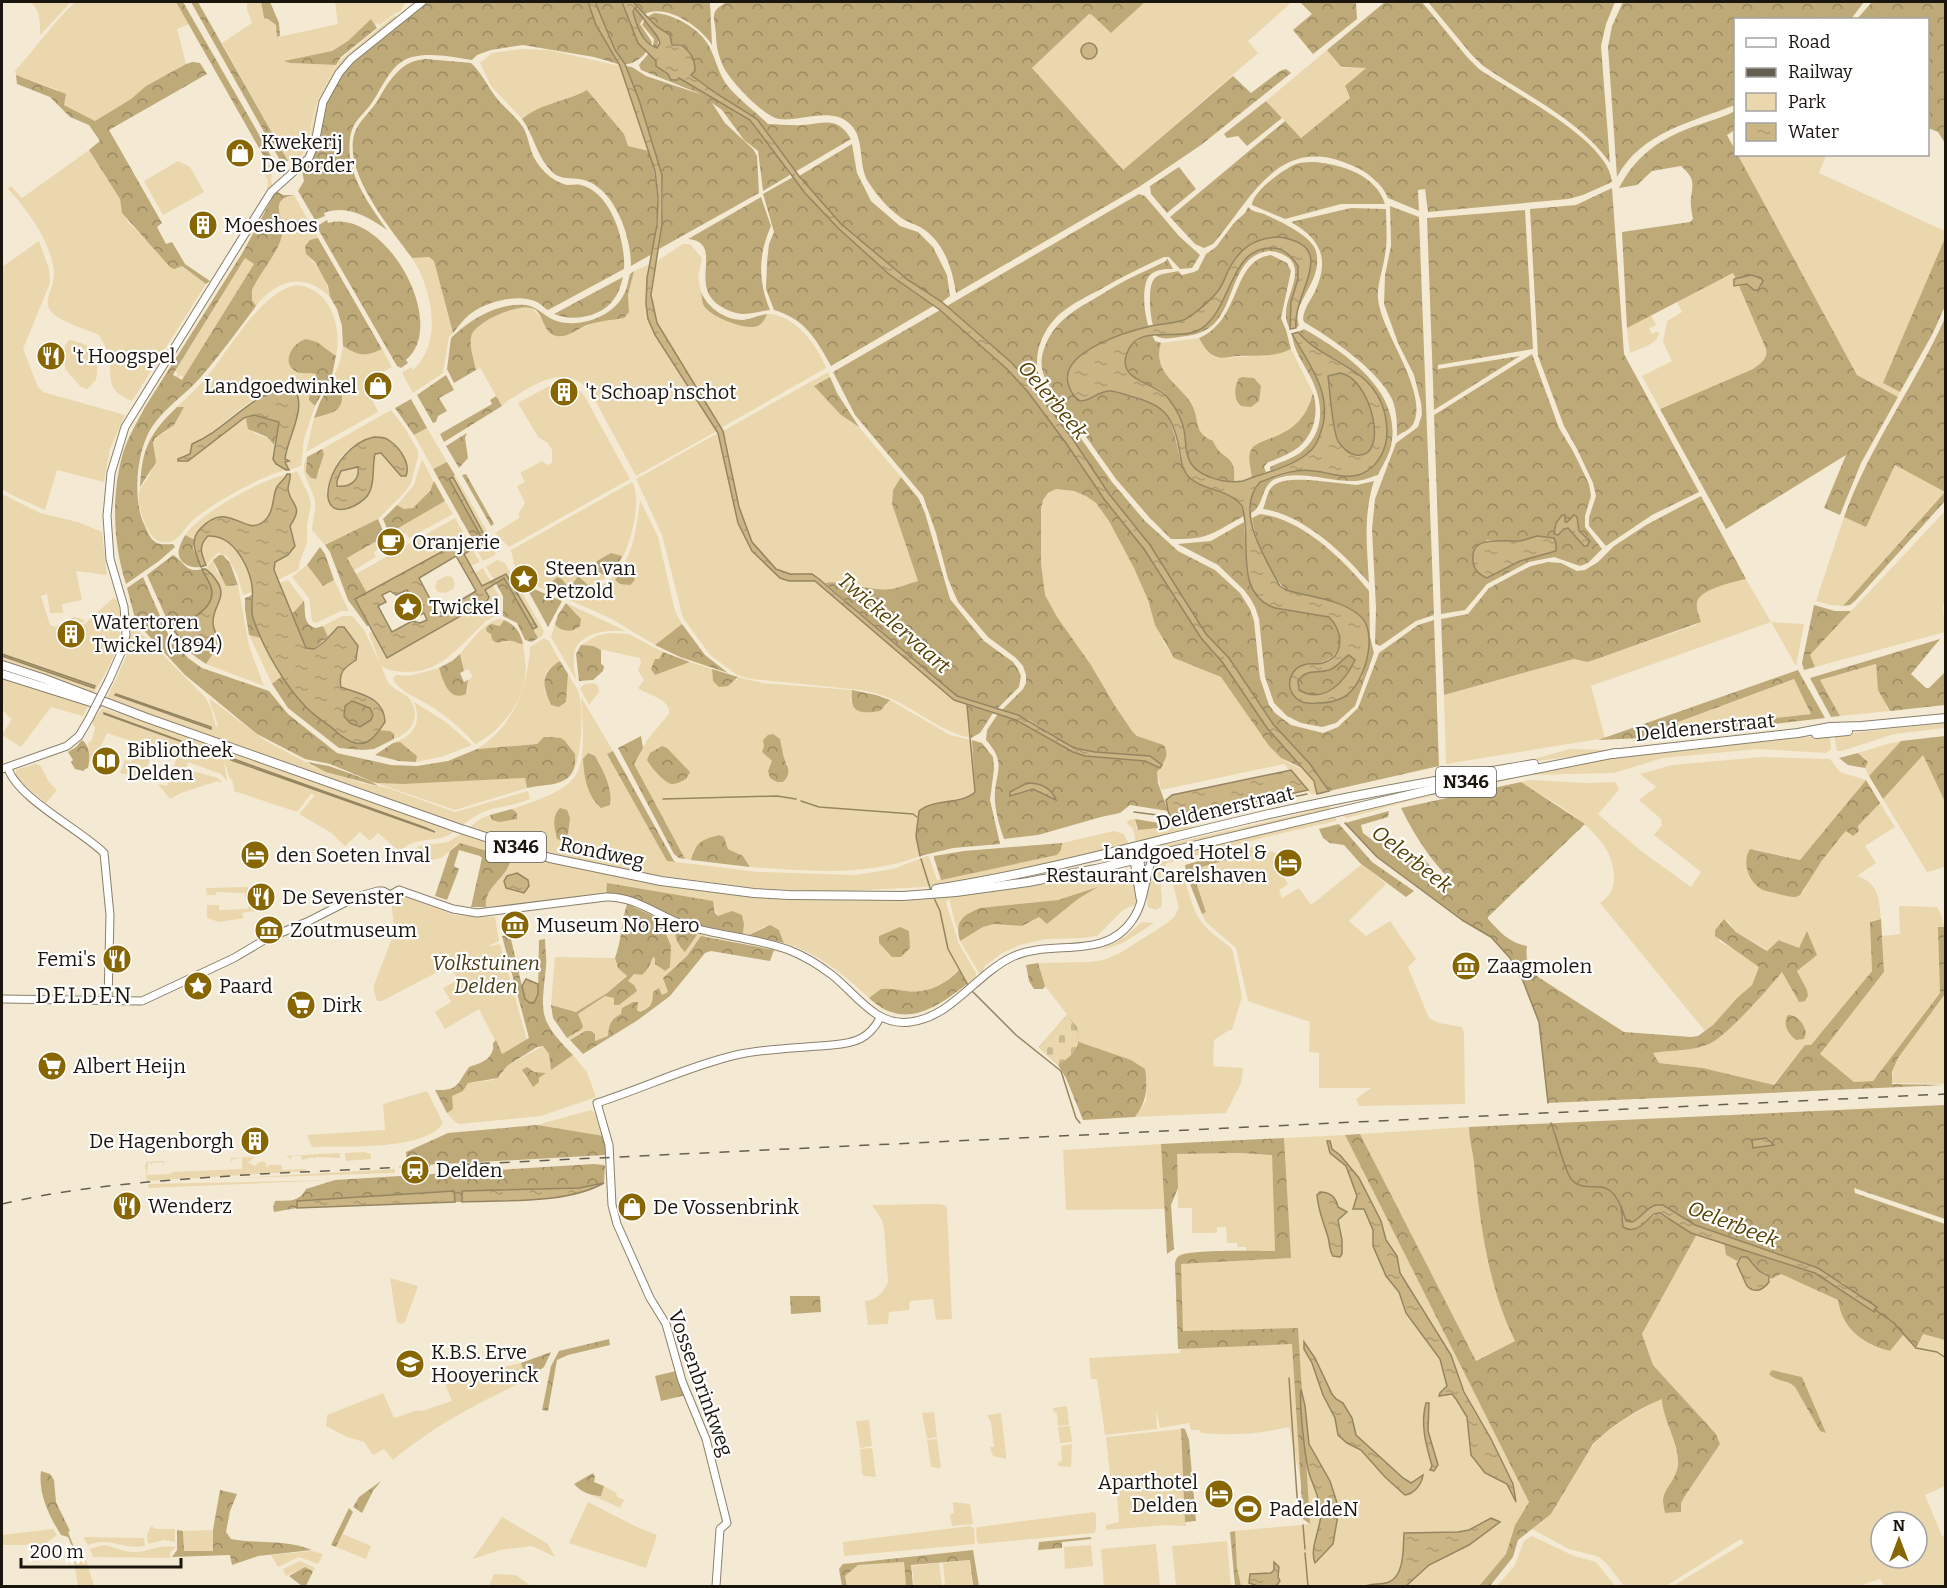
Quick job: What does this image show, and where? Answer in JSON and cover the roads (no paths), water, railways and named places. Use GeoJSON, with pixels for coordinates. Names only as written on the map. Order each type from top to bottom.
{"type":"FeatureCollection","features":[{"type":"Feature","properties":{"kind":"main road","name":"N346"},"geometry":{"type":"LineString","coordinates":[[2,665],[147,718]]}},
{"type":"Feature","properties":{"kind":"main road","name":"N346"},"geometry":{"type":"LineString","coordinates":[[2,674],[147,718]]}},
{"type":"Feature","properties":{"kind":"main road","name":"Rondweg"},"geometry":{"type":"LineString","coordinates":[[147,718],[458,828],[550,858],[612,872],[754,893],[903,896],[999,887]]}},
{"type":"Feature","properties":{"kind":"main road","name":"Deldenerstraat"},"geometry":{"type":"LineString","coordinates":[[841,896],[937,889],[1027,873],[1262,816],[1521,766],[1798,733],[1830,727],[1946,718]]}},
{"type":"Feature","properties":{"kind":"main road","name":"Deldenerstraat"},"geometry":{"type":"LineString","coordinates":[[999,887],[1137,859],[1430,790],[1616,753]]}},
{"type":"Feature","properties":{"kind":"street"},"geometry":{"type":"LineString","coordinates":[[108,1001],[110,915],[104,853],[59,820],[15,783],[5,768],[67,746],[79,736],[123,648],[126,625],[124,607],[113,572],[109,548],[108,498],[114,458],[133,412],[272,192],[309,158],[315,143],[323,102],[339,73],[351,59],[422,2]]}},
{"type":"Feature","properties":{"kind":"street"},"geometry":{"type":"LineString","coordinates":[[1132,847],[1145,886]]}},
{"type":"Feature","properties":{"kind":"street"},"geometry":{"type":"LineString","coordinates":[[2,999],[135,1002],[149,999],[244,953],[266,939],[307,922],[356,897],[378,891],[390,895],[396,891],[404,891],[453,909],[477,913],[606,897],[628,900],[689,926],[772,945],[796,953],[831,975],[880,1018],[905,1023],[930,1017],[945,1009],[980,978],[1020,954],[1043,949],[1085,947],[1104,943],[1124,930],[1138,910],[1150,862],[1154,855]]}},
{"type":"Feature","properties":{"kind":"street"},"geometry":{"type":"LineString","coordinates":[[1137,859],[1141,900]]}},
{"type":"Feature","properties":{"kind":"street","name":"Vossenbrinkweg"},"geometry":{"type":"LineString","coordinates":[[716,1587],[720,1530],[727,1523],[706,1439],[682,1381],[666,1324],[650,1298],[614,1214],[610,1190],[609,1145],[597,1103],[734,1056],[859,1041],[871,1033],[880,1018]]}},
{"type":"Feature","properties":{"kind":"water"},"geometry":{"type":"Polygon","coordinates":[[[588,2],[595,2],[615,50],[625,64],[639,100],[662,175],[662,224],[651,295],[657,323],[723,431],[739,507],[752,542],[776,569],[790,574],[812,574],[819,579],[957,696],[1018,715],[1074,748],[1150,756],[1162,765],[1160,768],[1145,761],[1085,756],[1073,752],[1016,720],[954,700],[815,581],[789,581],[780,578],[752,551],[738,523],[718,433],[655,335],[648,319],[647,278],[657,225],[658,198],[655,171],[620,66],[596,25],[588,2]]]}},
{"type":"Feature","properties":{"kind":"water"},"geometry":{"type":"Polygon","coordinates":[[[622,2],[633,2],[656,26],[670,35],[672,45],[681,45],[687,50],[692,56],[695,67],[691,75],[757,119],[799,176],[841,224],[908,280],[942,302],[1012,363],[1072,438],[1109,494],[1150,545],[1206,634],[1229,658],[1273,724],[1310,764],[1329,791],[1317,794],[1314,781],[1267,728],[1223,663],[1201,638],[1144,549],[1104,499],[1028,392],[1007,369],[940,310],[890,275],[838,228],[805,193],[750,120],[679,78],[671,80],[668,74],[656,66],[656,61],[638,43],[622,2]],[[635,8],[633,12],[641,34],[647,42],[657,48],[660,43],[635,8]]]}},
{"type":"Feature","properties":{"kind":"water"},"geometry":{"type":"Polygon","coordinates":[[[1089,43],[1095,45],[1097,51],[1095,57],[1089,59],[1083,57],[1081,51],[1083,45],[1089,43]]]}},
{"type":"Feature","properties":{"kind":"water"},"geometry":{"type":"Polygon","coordinates":[[[1278,237],[1297,242],[1307,250],[1311,260],[1310,272],[1300,300],[1296,328],[1290,329],[1291,302],[1298,279],[1298,266],[1285,251],[1273,248],[1258,250],[1247,257],[1238,269],[1217,311],[1208,323],[1188,334],[1158,334],[1140,338],[1132,344],[1125,363],[1132,376],[1163,393],[1173,405],[1183,426],[1187,454],[1191,464],[1211,478],[1220,480],[1243,481],[1276,470],[1310,452],[1317,441],[1324,418],[1322,392],[1312,368],[1292,334],[1298,332],[1309,343],[1360,375],[1379,398],[1385,414],[1387,438],[1381,455],[1372,467],[1352,476],[1306,470],[1279,475],[1260,482],[1253,493],[1250,506],[1251,520],[1260,548],[1280,586],[1286,590],[1343,605],[1359,615],[1365,623],[1369,645],[1364,670],[1352,691],[1335,701],[1324,703],[1301,701],[1292,693],[1290,683],[1293,673],[1301,666],[1323,663],[1332,658],[1339,648],[1337,628],[1329,617],[1275,608],[1262,601],[1253,590],[1246,564],[1245,519],[1242,506],[1230,496],[1202,486],[1187,475],[1182,464],[1174,428],[1160,408],[1144,400],[1111,391],[1080,401],[1072,394],[1068,383],[1068,372],[1074,361],[1098,344],[1151,326],[1187,319],[1218,291],[1232,263],[1242,251],[1254,242],[1278,237]],[[1340,373],[1328,376],[1338,441],[1350,453],[1356,455],[1367,453],[1373,445],[1374,432],[1373,417],[1368,402],[1351,378],[1340,373]],[[1349,655],[1332,669],[1305,674],[1298,681],[1299,690],[1317,695],[1326,693],[1346,676],[1355,660],[1349,655]]]}},
{"type":"Feature","properties":{"kind":"water"},"geometry":{"type":"Polygon","coordinates":[[[1751,275],[1763,281],[1758,290],[1754,290],[1747,284],[1734,286],[1734,279],[1751,275]]]}},
{"type":"Feature","properties":{"kind":"water"},"geometry":{"type":"Polygon","coordinates":[[[282,388],[294,389],[299,405],[285,459],[289,461],[285,462],[289,470],[276,464],[273,459],[279,422],[254,415],[244,418],[188,461],[178,461],[190,454],[192,444],[215,431],[257,399],[282,388]]]}},
{"type":"Feature","properties":{"kind":"water"},"geometry":{"type":"Polygon","coordinates":[[[374,437],[388,440],[404,457],[407,466],[406,476],[401,476],[381,453],[375,454],[372,487],[369,493],[356,505],[340,509],[331,505],[328,496],[330,483],[335,469],[345,455],[358,444],[374,437]],[[358,467],[341,471],[337,486],[346,486],[353,482],[358,467]]]}},
{"type":"Feature","properties":{"kind":"water"},"geometry":{"type":"Polygon","coordinates":[[[290,474],[289,495],[296,509],[290,526],[295,546],[288,555],[275,562],[274,570],[306,648],[314,649],[338,627],[344,627],[358,646],[356,660],[343,671],[340,682],[341,687],[371,698],[381,707],[385,722],[375,736],[367,742],[352,742],[339,734],[309,710],[283,678],[269,655],[254,621],[250,578],[235,548],[226,540],[208,536],[201,550],[206,565],[201,567],[196,552],[195,538],[200,529],[210,520],[227,517],[249,525],[256,525],[267,519],[277,487],[290,474]],[[352,701],[345,706],[344,716],[350,723],[360,727],[371,720],[373,715],[370,708],[352,701]]]}},
{"type":"Feature","properties":{"kind":"water"},"geometry":{"type":"Polygon","coordinates":[[[453,477],[487,540],[464,554],[482,586],[506,574],[537,627],[533,629],[504,578],[485,590],[489,597],[487,601],[387,658],[355,599],[458,543],[463,550],[483,540],[449,479],[453,477]],[[456,556],[419,578],[438,614],[476,591],[456,556]],[[407,590],[396,595],[390,591],[382,595],[386,602],[378,606],[392,632],[412,621],[420,623],[427,620],[424,613],[420,615],[407,590]]]}},
{"type":"Feature","properties":{"kind":"water"},"geometry":{"type":"Polygon","coordinates":[[[1562,515],[1565,515],[1565,522],[1574,515],[1577,517],[1579,531],[1590,541],[1587,546],[1584,546],[1568,528],[1558,535],[1554,534],[1556,523],[1562,515]]]}},
{"type":"Feature","properties":{"kind":"water"},"geometry":{"type":"Polygon","coordinates":[[[1537,536],[1554,538],[1556,551],[1520,561],[1487,578],[1474,566],[1474,552],[1482,543],[1519,541],[1537,536]]]}},
{"type":"Feature","properties":{"kind":"water"},"geometry":{"type":"Polygon","coordinates":[[[202,569],[211,573],[221,593],[213,617],[214,629],[220,645],[215,648],[179,637],[169,624],[172,618],[182,623],[187,621],[204,610],[211,600],[211,587],[202,569]]]}},
{"type":"Feature","properties":{"kind":"water"},"geometry":{"type":"Polygon","coordinates":[[[2,654],[95,686],[94,688],[2,656],[2,654]]]}},
{"type":"Feature","properties":{"kind":"water"},"geometry":{"type":"Polygon","coordinates":[[[115,695],[211,727],[211,729],[115,695]]]}},
{"type":"Feature","properties":{"kind":"water"},"geometry":{"type":"Polygon","coordinates":[[[104,713],[219,755],[104,714],[104,713]]]}},
{"type":"Feature","properties":{"kind":"water"},"geometry":{"type":"Polygon","coordinates":[[[231,758],[426,828],[435,832],[231,760],[231,758]]]}},
{"type":"Feature","properties":{"kind":"water"},"geometry":{"type":"Polygon","coordinates":[[[1291,770],[1308,790],[1178,819],[1171,818],[1168,811],[1166,800],[1172,795],[1291,770]]]}},
{"type":"Feature","properties":{"kind":"water"},"geometry":{"type":"Polygon","coordinates":[[[1027,783],[1044,787],[1056,800],[1033,789],[1010,796],[1010,792],[1027,783]]]}},
{"type":"Feature","properties":{"kind":"water"},"geometry":{"type":"Polygon","coordinates":[[[517,873],[528,880],[529,886],[524,893],[506,888],[504,881],[507,876],[517,873]]]}},
{"type":"Feature","properties":{"kind":"water"},"geometry":{"type":"Polygon","coordinates":[[[526,979],[538,984],[538,994],[534,1003],[525,999],[522,986],[526,979]]]}},
{"type":"Feature","properties":{"kind":"water"},"geometry":{"type":"Polygon","coordinates":[[[1766,1138],[1774,1145],[1753,1148],[1752,1140],[1766,1138]]]}},
{"type":"Feature","properties":{"kind":"water"},"geometry":{"type":"Polygon","coordinates":[[[1327,1141],[1330,1141],[1332,1149],[1359,1178],[1381,1221],[1386,1240],[1397,1256],[1400,1273],[1451,1355],[1464,1392],[1513,1484],[1516,1502],[1507,1484],[1485,1473],[1471,1455],[1467,1417],[1456,1399],[1452,1394],[1439,1396],[1447,1386],[1440,1359],[1406,1313],[1399,1292],[1386,1276],[1373,1246],[1373,1230],[1364,1209],[1353,1209],[1357,1196],[1346,1166],[1330,1153],[1327,1141]]]}},
{"type":"Feature","properties":{"kind":"water"},"geometry":{"type":"Polygon","coordinates":[[[604,1183],[589,1190],[554,1198],[462,1202],[462,1191],[579,1188],[604,1183]]]}},
{"type":"Feature","properties":{"kind":"water"},"geometry":{"type":"Polygon","coordinates":[[[454,1191],[455,1202],[297,1208],[297,1201],[454,1191]]]}},
{"type":"Feature","properties":{"kind":"water"},"geometry":{"type":"Polygon","coordinates":[[[1320,1192],[1332,1196],[1338,1207],[1347,1212],[1338,1220],[1342,1240],[1340,1257],[1333,1256],[1331,1251],[1319,1206],[1317,1195],[1320,1192]]]}},
{"type":"Feature","properties":{"kind":"water"},"geometry":{"type":"Polygon","coordinates":[[[1656,1205],[1663,1205],[1695,1225],[1818,1268],[1877,1307],[1874,1312],[1815,1273],[1691,1233],[1660,1213],[1654,1214],[1636,1229],[1623,1227],[1621,1206],[1626,1221],[1632,1222],[1656,1205]]]}},
{"type":"Feature","properties":{"kind":"water"},"geometry":{"type":"Polygon","coordinates":[[[1741,1257],[1747,1257],[1759,1271],[1769,1276],[1769,1282],[1764,1287],[1756,1290],[1747,1286],[1737,1264],[1741,1257]]]}},
{"type":"Feature","properties":{"kind":"water"},"geometry":{"type":"Polygon","coordinates":[[[1304,1342],[1315,1358],[1332,1394],[1343,1403],[1352,1418],[1356,1435],[1411,1483],[1423,1475],[1414,1491],[1405,1495],[1361,1450],[1338,1435],[1335,1418],[1304,1349],[1304,1342]]]}},
{"type":"Feature","properties":{"kind":"water"},"geometry":{"type":"Polygon","coordinates":[[[1301,1389],[1309,1444],[1330,1481],[1339,1509],[1333,1544],[1315,1563],[1313,1551],[1321,1513],[1306,1456],[1301,1389]]]}},
{"type":"Feature","properties":{"kind":"water"},"geometry":{"type":"Polygon","coordinates":[[[1426,1403],[1429,1403],[1428,1431],[1438,1465],[1434,1471],[1430,1470],[1432,1466],[1424,1434],[1426,1403]]]}},
{"type":"Feature","properties":{"kind":"water"},"geometry":{"type":"Polygon","coordinates":[[[1491,1518],[1500,1522],[1469,1545],[1429,1565],[1406,1586],[1366,1586],[1389,1582],[1398,1573],[1401,1567],[1404,1533],[1458,1532],[1469,1530],[1491,1518]]]}},
{"type":"Feature","properties":{"kind":"water"},"geometry":{"type":"Polygon","coordinates":[[[1274,1562],[1279,1567],[1280,1581],[1276,1586],[1258,1586],[1249,1583],[1250,1574],[1271,1573],[1274,1570],[1274,1562]]]}},
{"type":"Feature","properties":{"kind":"waterway"},"geometry":{"type":"LineString","coordinates":[[920,856],[916,836],[919,811],[933,804],[963,799],[975,792],[967,705]]}},
{"type":"Feature","properties":{"kind":"waterway"},"geometry":{"type":"LineString","coordinates":[[1184,820],[1307,794]]}},
{"type":"Feature","properties":{"kind":"waterway"},"geometry":{"type":"LineString","coordinates":[[663,799],[777,796],[796,799]]}},
{"type":"Feature","properties":{"kind":"waterway"},"geometry":{"type":"LineString","coordinates":[[801,801],[819,807],[913,814],[917,817]]}},
{"type":"Feature","properties":{"kind":"waterway"},"geometry":{"type":"LineString","coordinates":[[1134,812],[1165,816]]}},
{"type":"Feature","properties":{"kind":"waterway","name":"Oelerbeek"},"geometry":{"type":"LineString","coordinates":[[1345,823],[1377,857],[1462,920],[1491,937],[1510,958],[1523,981],[1539,1022],[1548,1103]]}},
{"type":"Feature","properties":{"kind":"waterway"},"geometry":{"type":"LineString","coordinates":[[921,859],[931,891]]}},
{"type":"Feature","properties":{"kind":"waterway"},"geometry":{"type":"LineString","coordinates":[[934,898],[940,911],[948,949],[969,987]]}},
{"type":"Feature","properties":{"kind":"waterway"},"geometry":{"type":"LineString","coordinates":[[972,991],[1016,1035],[1061,1071],[1076,1118],[1080,1123]]}},
{"type":"Feature","properties":{"kind":"waterway","name":"Oelerbeek"},"geometry":{"type":"LineString","coordinates":[[1551,1123],[1566,1170],[1572,1180],[1578,1185],[1610,1190],[1621,1207]]}},
{"type":"Feature","properties":{"kind":"waterway","name":"Oelerbeek"},"geometry":{"type":"LineString","coordinates":[[1874,1309],[1894,1323],[1916,1348],[1937,1352],[1946,1358]]}},
{"type":"Feature","properties":{"kind":"waterway"},"geometry":{"type":"LineString","coordinates":[[1289,1378],[1298,1511]]}},
{"type":"Feature","properties":{"kind":"waterway"},"geometry":{"type":"LineString","coordinates":[[1303,1525],[1305,1549]]}},
{"type":"Feature","properties":{"kind":"waterway"},"geometry":{"type":"LineString","coordinates":[[1305,1553],[1308,1586]]}},
{"type":"Feature","properties":{"kind":"railway"},"geometry":{"type":"LineString","coordinates":[[2,1204],[98,1187],[260,1174],[1946,1094]]}},
{"type":"Feature","properties":{"kind":"place","name":"Kwekerij De Border"},"geometry":{"type":"Point","coordinates":[240,153]}},
{"type":"Feature","properties":{"kind":"place","name":"Moeshoes"},"geometry":{"type":"Point","coordinates":[203,225]}},
{"type":"Feature","properties":{"kind":"place","name":"'t Hoogspel"},"geometry":{"type":"Point","coordinates":[51,356]}},
{"type":"Feature","properties":{"kind":"place","name":"Landgoedwinkel"},"geometry":{"type":"Point","coordinates":[378,386]}},
{"type":"Feature","properties":{"kind":"place","name":"'t Schoap'nschot"},"geometry":{"type":"Point","coordinates":[564,392]}},
{"type":"Feature","properties":{"kind":"place","name":"Oranjerie"},"geometry":{"type":"Point","coordinates":[391,542]}},
{"type":"Feature","properties":{"kind":"place","name":"Steen van Petzold"},"geometry":{"type":"Point","coordinates":[524,579]}},
{"type":"Feature","properties":{"kind":"place","name":"Twickel"},"geometry":{"type":"Point","coordinates":[408,607]}},
{"type":"Feature","properties":{"kind":"place","name":"Watertoren Twickel (1894)"},"geometry":{"type":"Point","coordinates":[71,634]}},
{"type":"Feature","properties":{"kind":"place","name":"Bibliotheek Delden"},"geometry":{"type":"Point","coordinates":[106,761]}},
{"type":"Feature","properties":{"kind":"place","name":"den Soeten Inval"},"geometry":{"type":"Point","coordinates":[255,855]}},
{"type":"Feature","properties":{"kind":"place","name":"Landgoed Hotel & Restaurant Carelshaven"},"geometry":{"type":"Point","coordinates":[1288,863]}},
{"type":"Feature","properties":{"kind":"place","name":"De Sevenster"},"geometry":{"type":"Point","coordinates":[261,897]}},
{"type":"Feature","properties":{"kind":"place","name":"Museum No Hero"},"geometry":{"type":"Point","coordinates":[515,925]}},
{"type":"Feature","properties":{"kind":"place","name":"Zoutmuseum"},"geometry":{"type":"Point","coordinates":[269,930]}},
{"type":"Feature","properties":{"kind":"place","name":"Femi's"},"geometry":{"type":"Point","coordinates":[117,959]}},
{"type":"Feature","properties":{"kind":"place","name":"Zaagmolen"},"geometry":{"type":"Point","coordinates":[1466,966]}},
{"type":"Feature","properties":{"kind":"place","name":"Paard"},"geometry":{"type":"Point","coordinates":[198,986]}},
{"type":"Feature","properties":{"kind":"place","name":"Dirk"},"geometry":{"type":"Point","coordinates":[301,1005]}},
{"type":"Feature","properties":{"kind":"place","name":"Albert Heijn"},"geometry":{"type":"Point","coordinates":[52,1066]}},
{"type":"Feature","properties":{"kind":"place","name":"De Hagenborgh"},"geometry":{"type":"Point","coordinates":[255,1141]}},
{"type":"Feature","properties":{"kind":"place","name":"Delden"},"geometry":{"type":"Point","coordinates":[415,1170]}},
{"type":"Feature","properties":{"kind":"place","name":"Wenderz"},"geometry":{"type":"Point","coordinates":[127,1206]}},
{"type":"Feature","properties":{"kind":"place","name":"De Vossenbrink"},"geometry":{"type":"Point","coordinates":[632,1207]}},
{"type":"Feature","properties":{"kind":"place","name":"K.B.S. Erve Hooyerinck"},"geometry":{"type":"Point","coordinates":[410,1364]}},
{"type":"Feature","properties":{"kind":"place","name":"Aparthotel Delden"},"geometry":{"type":"Point","coordinates":[1219,1494]}},
{"type":"Feature","properties":{"kind":"place","name":"PadeldeN"},"geometry":{"type":"Point","coordinates":[1248,1509]}},
{"type":"Feature","properties":{"kind":"district","name":"DELDEN"},"geometry":{"type":"Point","coordinates":[84,995]}},
{"type":"Feature","properties":{"kind":"water label","name":"Twickelervaart"},"geometry":{"type":"Point","coordinates":[894,623]}},
{"type":"Feature","properties":{"kind":"park label","name":"Volkstuinen Delden"},"geometry":{"type":"Point","coordinates":[486,974]}}]}
